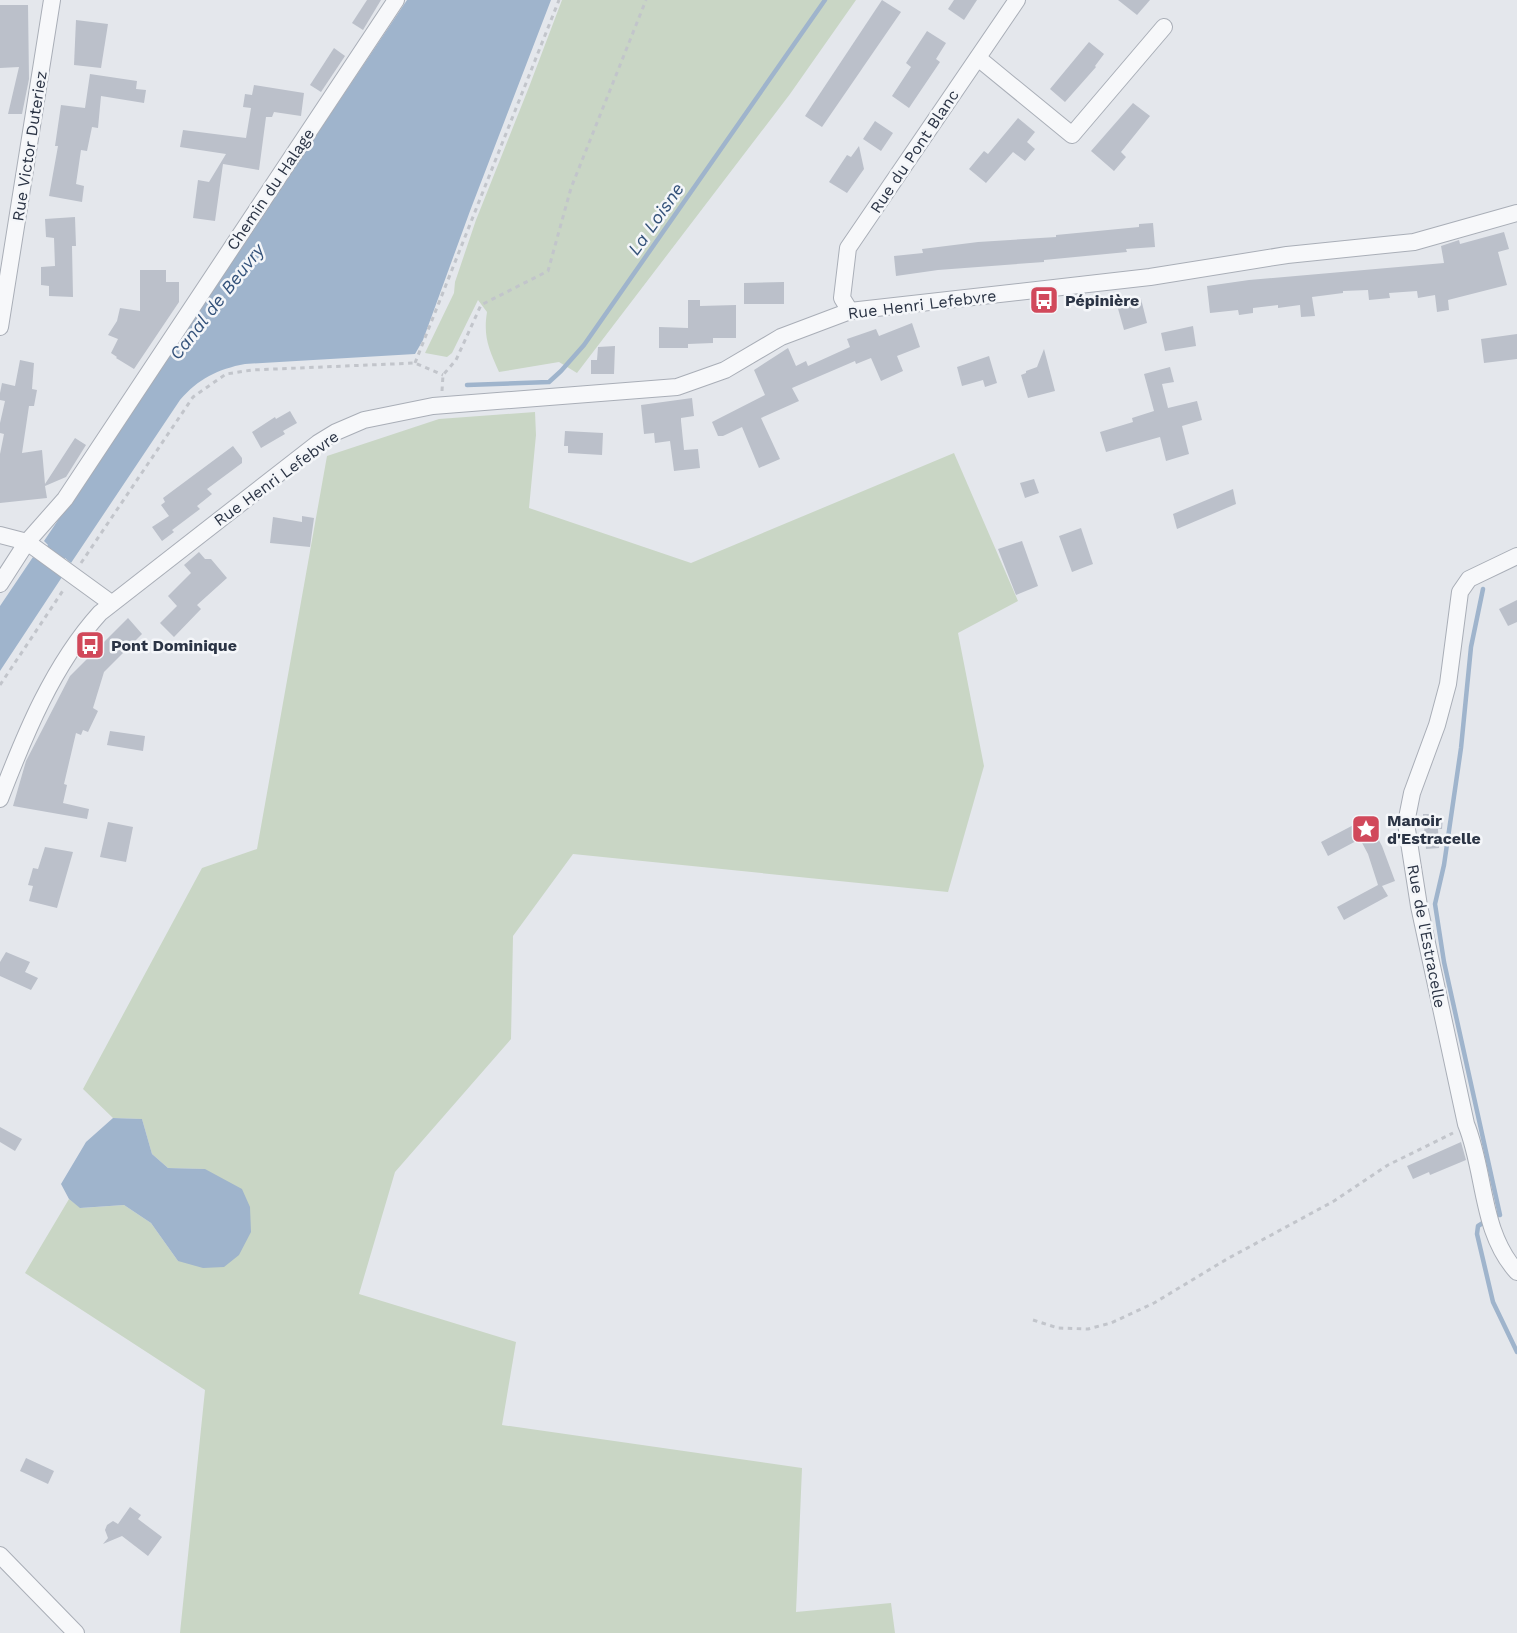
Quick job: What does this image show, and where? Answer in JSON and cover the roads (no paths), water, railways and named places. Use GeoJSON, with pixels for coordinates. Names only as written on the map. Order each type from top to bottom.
{"type":"FeatureCollection","features":[{"type":"Feature","properties":{"kind":"street","name":"Rue Victor Duteriez"},"geometry":{"type":"LineString","coordinates":[[0,327],[52,0]]}},
{"type":"Feature","properties":{"kind":"street","name":"Chemin du Halage"},"geometry":{"type":"LineString","coordinates":[[0,584],[32,546],[65,499],[396,0]]}},
{"type":"Feature","properties":{"kind":"street","name":"Rue du Pont Blanc"},"geometry":{"type":"LineString","coordinates":[[850,311],[842,298],[848,248],[1017,0]]}},
{"type":"Feature","properties":{"kind":"street"},"geometry":{"type":"LineString","coordinates":[[978,58],[1072,135],[1164,27]]}},
{"type":"Feature","properties":{"kind":"street","name":"Rue Henri Lefebvre"},"geometry":{"type":"LineString","coordinates":[[0,799],[41,702],[92,621],[111,603],[318,443],[364,420],[440,405],[677,387],[725,370],[781,337],[850,311],[1150,277],[1287,255],[1414,242],[1517,213]]}},
{"type":"Feature","properties":{"kind":"street"},"geometry":{"type":"LineString","coordinates":[[0,535],[32,546],[111,603]]}},
{"type":"Feature","properties":{"kind":"street","name":"Rue de l'Estracelle"},"geometry":{"type":"LineString","coordinates":[[1517,556],[1469,579],[1460,591],[1448,684],[1437,725],[1412,793],[1406,823],[1419,906],[1467,1124],[1473,1141],[1484,1200],[1494,1233],[1509,1264],[1517,1272]]}},
{"type":"Feature","properties":{"kind":"street"},"geometry":{"type":"LineString","coordinates":[[0,1556],[76,1633]]}},
{"type":"Feature","properties":{"kind":"water","name":"Canal de Beuvry"},"geometry":{"type":"Polygon","coordinates":[[[407,0],[551,0],[423,340],[415,354],[245,364],[217,372],[194,386],[180,400],[71,563],[65,558],[55,572],[62,577],[0,671],[0,606],[33,557],[36,559],[48,545],[44,541],[407,0]]]}},
{"type":"Feature","properties":{"kind":"water"},"geometry":{"type":"Polygon","coordinates":[[[113,1118],[142,1119],[152,1154],[168,1168],[205,1169],[242,1189],[250,1207],[251,1232],[239,1255],[224,1267],[203,1268],[178,1261],[151,1223],[124,1205],[80,1208],[69,1199],[61,1184],[86,1142],[113,1118]]]}},
{"type":"Feature","properties":{"kind":"waterway","name":"La Loisne"},"geometry":{"type":"LineString","coordinates":[[467,385],[549,382],[561,371],[584,345],[825,0]]}},
{"type":"Feature","properties":{"kind":"waterway"},"geometry":{"type":"LineString","coordinates":[[1483,589],[1471,647],[1461,748],[1444,865],[1435,904],[1444,962],[1500,1215],[1496,1215]]}},
{"type":"Feature","properties":{"kind":"waterway"},"geometry":{"type":"LineString","coordinates":[[1486,1221],[1478,1226],[1477,1234],[1493,1302],[1517,1352]]}},
{"type":"Feature","properties":{"kind":"place","name":"Pépinière"},"geometry":{"type":"Point","coordinates":[1044,300]}},
{"type":"Feature","properties":{"kind":"place","name":"Pont Dominique"},"geometry":{"type":"Point","coordinates":[90,645]}},
{"type":"Feature","properties":{"kind":"place","name":"Manoir d'Estracelle"},"geometry":{"type":"Point","coordinates":[1366,829]}}]}
